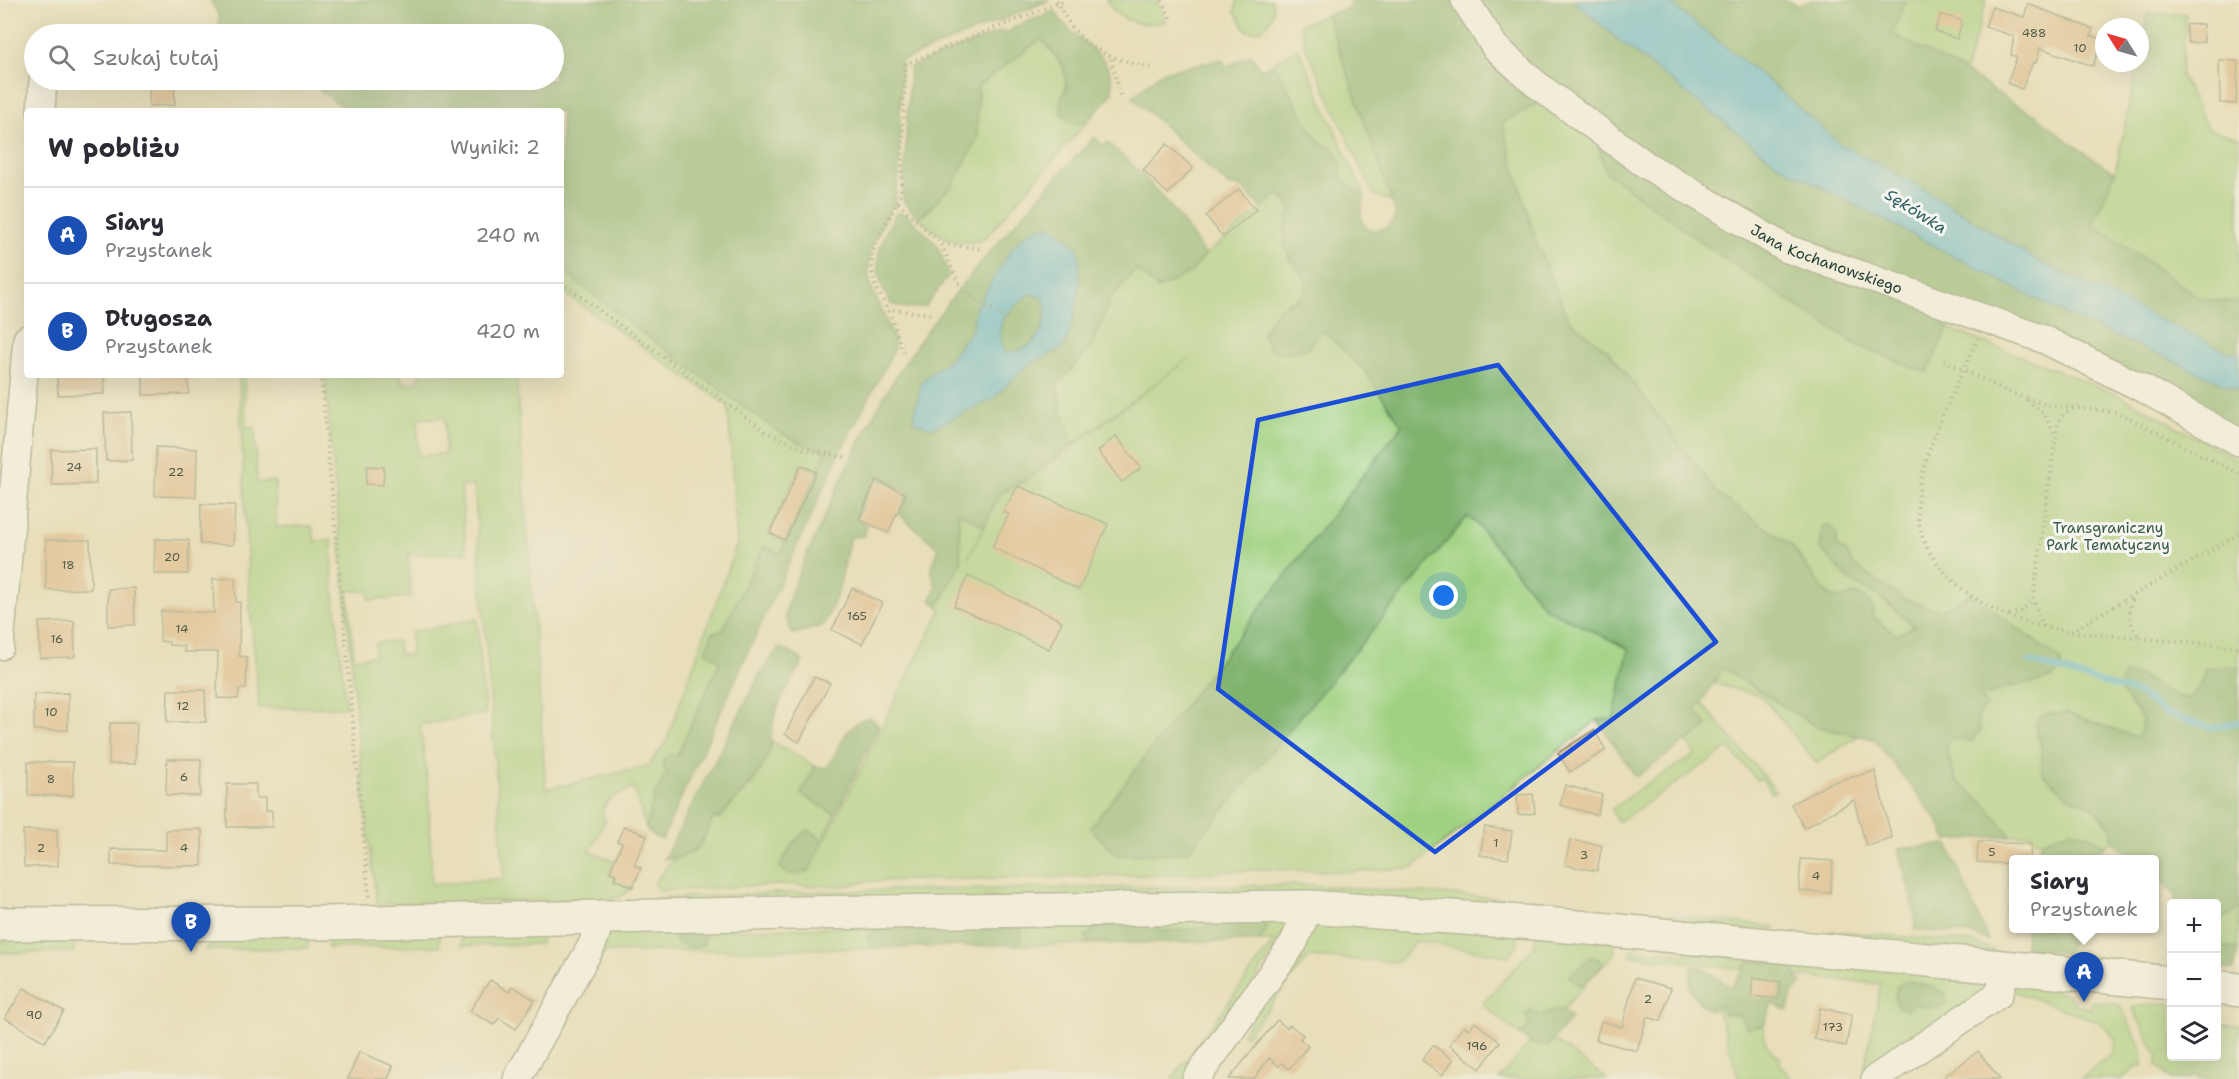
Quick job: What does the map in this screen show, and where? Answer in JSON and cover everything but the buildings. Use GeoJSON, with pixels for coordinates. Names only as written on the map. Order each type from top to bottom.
{"type":"FeatureCollection","features":[{"type":"Feature","properties":{"kind":"main road"},"geometry":{"type":"LineString","coordinates":[[0,924],[371,922],[602,916],[1309,907],[1535,923],[2167,983]]}},
{"type":"Feature","properties":{"kind":"main road"},"geometry":{"type":"LineString","coordinates":[[2221,988],[2239,990]]}},
{"type":"Feature","properties":{"kind":"street","name":"Jana Kochanowskiego"},"geometry":{"type":"LineString","coordinates":[[1465,0],[1495,47],[1536,84],[1646,165],[1785,248],[2043,339],[2144,389],[2239,442]]}},
{"type":"Feature","properties":{"kind":"street"},"geometry":{"type":"LineString","coordinates":[[41,108],[42,90]]}},
{"type":"Feature","properties":{"kind":"street"},"geometry":{"type":"LineString","coordinates":[[0,646],[24,373]]}},
{"type":"Feature","properties":{"kind":"street"},"geometry":{"type":"LineString","coordinates":[[1196,1079],[1294,942],[1309,907]]}},
{"type":"Feature","properties":{"kind":"street"},"geometry":{"type":"LineString","coordinates":[[517,1079],[592,945],[602,916]]}},
{"type":"Feature","properties":{"kind":"street"},"geometry":{"type":"LineString","coordinates":[[1875,1079],[1999,994],[2007,969]]}},
{"type":"Feature","properties":{"kind":"path"},"geometry":{"type":"LineString","coordinates":[[903,352],[887,309],[875,286],[871,269],[874,247],[884,224],[898,203],[902,176],[905,64],[1066,0]]}},
{"type":"Feature","properties":{"kind":"path"},"geometry":{"type":"LineString","coordinates":[[1162,0],[1171,20]]}},
{"type":"Feature","properties":{"kind":"path"},"geometry":{"type":"LineString","coordinates":[[1058,2],[1072,28],[1089,44],[1111,59],[1154,68]]}},
{"type":"Feature","properties":{"kind":"path"},"geometry":{"type":"LineString","coordinates":[[1111,59],[1121,99]]}},
{"type":"Feature","properties":{"kind":"path"},"geometry":{"type":"LineString","coordinates":[[898,203],[941,244],[958,282],[972,297],[1010,320]]}},
{"type":"Feature","properties":{"kind":"path"},"geometry":{"type":"LineString","coordinates":[[941,244],[984,249]]}},
{"type":"Feature","properties":{"kind":"path"},"geometry":{"type":"LineString","coordinates":[[564,284],[765,431],[803,449],[845,457]]}},
{"type":"Feature","properties":{"kind":"path"},"geometry":{"type":"LineString","coordinates":[[887,309],[933,314]]}},
{"type":"Feature","properties":{"kind":"path"},"geometry":{"type":"LineString","coordinates":[[1980,334],[1941,421],[1919,487],[1919,526],[1931,554],[1951,579],[1981,603],[2044,627],[2070,632],[2239,647]]}},
{"type":"Feature","properties":{"kind":"path"},"geometry":{"type":"LineString","coordinates":[[1944,360],[2021,396],[2047,405],[2099,408],[2117,412],[2239,474]]}},
{"type":"Feature","properties":{"kind":"path"},"geometry":{"type":"LineString","coordinates":[[321,378],[371,922]]}},
{"type":"Feature","properties":{"kind":"path"},"geometry":{"type":"LineString","coordinates":[[2021,396],[2044,414],[2055,437]]}},
{"type":"Feature","properties":{"kind":"path"},"geometry":{"type":"LineString","coordinates":[[2044,627],[2038,619],[2033,600],[2055,437],[2060,417],[2073,408]]}},
{"type":"Feature","properties":{"kind":"path"},"geometry":{"type":"LineString","coordinates":[[2070,632],[2239,534]]}},
{"type":"Feature","properties":{"kind":"path"},"geometry":{"type":"LineString","coordinates":[[2135,594],[2129,604],[2130,622],[2140,638]]}},
{"type":"Feature","properties":{"kind":"path"},"geometry":{"type":"LineString","coordinates":[[2008,615],[2020,612],[2033,600]]}},
{"type":"Feature","properties":{"kind":"highlighted area"},"geometry":{"type":"Polygon","coordinates":[[[1498,365],[1716,642],[1435,852],[1218,689],[1258,420],[1498,365]]]}},
{"type":"Feature","properties":{"kind":"green space"},"geometry":{"type":"Polygon","coordinates":[[[210,0],[1050,0],[901,61],[899,176],[895,201],[872,245],[868,270],[871,286],[894,339],[894,350],[840,452],[662,839],[653,836],[646,828],[655,794],[667,773],[663,768],[663,760],[670,754],[677,756],[720,661],[705,651],[713,632],[722,631],[764,546],[780,554],[827,451],[788,437],[763,421],[623,318],[564,271],[564,108],[344,108],[320,90],[564,90],[564,24],[219,24],[219,16],[210,0]]]}},
{"type":"Feature","properties":{"kind":"green space"},"geometry":{"type":"Polygon","coordinates":[[[1106,0],[1158,2],[1165,22],[1147,24],[1131,21],[1117,13],[1106,0]]]}},
{"type":"Feature","properties":{"kind":"green space"},"geometry":{"type":"Polygon","coordinates":[[[1237,0],[1272,0],[1273,12],[1268,23],[1259,30],[1247,31],[1235,11],[1237,0]]]}},
{"type":"Feature","properties":{"kind":"green space"},"geometry":{"type":"Polygon","coordinates":[[[1350,0],[1457,0],[1539,100],[1535,105],[1502,123],[1535,239],[1568,319],[1608,351],[1720,496],[1791,545],[1827,594],[1840,599],[1853,594],[1866,598],[1874,608],[1871,615],[1897,635],[1914,626],[1887,602],[1849,580],[1820,548],[1823,526],[1829,525],[1837,534],[1836,545],[1847,553],[1853,565],[1904,599],[1941,611],[1970,594],[2061,660],[2061,671],[2055,675],[2035,682],[2007,686],[1981,698],[1986,706],[1979,717],[1980,731],[1972,741],[1951,738],[1946,747],[1956,780],[1985,804],[2011,836],[1947,840],[1938,821],[1874,739],[1817,727],[1723,668],[1696,711],[1708,726],[1636,777],[1597,720],[1613,719],[1629,649],[1545,608],[1476,523],[1467,517],[1188,852],[1118,856],[1090,828],[1402,425],[1363,369],[1325,332],[1319,332],[1309,348],[1300,351],[1271,350],[1262,333],[1279,308],[1302,297],[1307,285],[1284,244],[1286,225],[1291,210],[1280,193],[1261,208],[1242,187],[1228,185],[1132,97],[1162,72],[1222,59],[1226,67],[1251,55],[1261,70],[1273,63],[1314,135],[1322,144],[1333,148],[1342,166],[1340,178],[1365,197],[1361,211],[1363,223],[1369,230],[1383,229],[1392,222],[1396,213],[1327,15],[1349,8],[1350,0]]]}},
{"type":"Feature","properties":{"kind":"green space"},"geometry":{"type":"Polygon","coordinates":[[[1470,0],[1573,0],[1616,38],[1779,165],[2063,313],[2239,390],[2239,436],[1958,305],[1927,373],[1857,345],[1716,253],[1605,171],[1591,115],[1538,80],[1470,0]]]}},
{"type":"Feature","properties":{"kind":"green space"},"geometry":{"type":"Polygon","coordinates":[[[1666,0],[1785,0],[1799,6],[1812,0],[1906,0],[1892,34],[1966,72],[2014,104],[2036,115],[2069,142],[2115,173],[2093,224],[2202,299],[2239,302],[2239,352],[2230,354],[2040,262],[1914,183],[1841,145],[1766,79],[1666,0]]]}},
{"type":"Feature","properties":{"kind":"green space"},"geometry":{"type":"Polygon","coordinates":[[[1906,0],[1987,0],[1965,72],[1891,34],[1906,0]]]}},
{"type":"Feature","properties":{"kind":"green space"},"geometry":{"type":"Polygon","coordinates":[[[1055,11],[1063,23],[1101,57],[1108,67],[1112,79],[1112,94],[1086,123],[1073,123],[1061,114],[1061,99],[1067,87],[1063,65],[1041,39],[978,86],[977,140],[953,185],[919,218],[904,203],[903,196],[910,67],[1002,31],[1010,32],[1014,27],[1055,11]]]}},
{"type":"Feature","properties":{"kind":"green space"},"geometry":{"type":"Polygon","coordinates":[[[2148,13],[2186,14],[2181,76],[2208,129],[2239,138],[2239,302],[2202,299],[2093,224],[2115,173],[2136,72],[2149,72],[2149,18],[2147,18],[2148,13]]]}},
{"type":"Feature","properties":{"kind":"green space"},"geometry":{"type":"Polygon","coordinates":[[[1327,15],[1393,202],[1373,194],[1305,45],[1300,24],[1327,15]]]}},
{"type":"Feature","properties":{"kind":"green space"},"geometry":{"type":"Polygon","coordinates":[[[1041,39],[1065,73],[1065,89],[1061,99],[1073,122],[1086,123],[984,239],[964,242],[948,239],[919,218],[930,210],[977,140],[978,86],[1041,39]]]}},
{"type":"Feature","properties":{"kind":"green space"},"geometry":{"type":"Polygon","coordinates":[[[1298,48],[1365,197],[1340,178],[1273,63],[1298,48]]]}},
{"type":"Feature","properties":{"kind":"green space","name":"Transgraniczny Park Tematyczny"},"geometry":{"type":"Polygon","coordinates":[[[1539,100],[1596,136],[1605,171],[1716,253],[1857,345],[1927,373],[1947,328],[2117,394],[2239,460],[2239,668],[2205,669],[2201,685],[2190,698],[2177,697],[2142,676],[2132,704],[2142,718],[2141,732],[2136,737],[2067,713],[2035,726],[2042,752],[2069,797],[2091,805],[2112,829],[2113,841],[2106,846],[2075,832],[2061,834],[2041,842],[2029,834],[2011,836],[1985,804],[1956,780],[1946,747],[1951,738],[1980,732],[1978,721],[1980,699],[2007,689],[2053,678],[1941,611],[1904,599],[1853,565],[1847,553],[1836,545],[1820,548],[1914,626],[1898,636],[1871,615],[1827,594],[1791,545],[1720,496],[1608,351],[1568,319],[1535,239],[1502,123],[1535,105],[1539,100]]]}},
{"type":"Feature","properties":{"kind":"green space"},"geometry":{"type":"Polygon","coordinates":[[[1094,137],[1103,146],[1107,142],[1135,167],[1184,224],[1205,255],[1191,272],[1158,289],[1136,269],[1111,298],[1091,346],[1057,386],[1062,412],[1073,444],[1024,480],[1001,492],[984,526],[958,512],[961,562],[938,606],[931,600],[936,586],[932,568],[939,549],[899,514],[908,493],[875,477],[856,519],[867,525],[864,536],[850,537],[840,583],[828,615],[822,626],[793,634],[785,617],[796,580],[850,461],[891,385],[945,306],[1018,220],[1094,137]],[[1078,248],[973,328],[950,359],[923,381],[932,428],[993,399],[1024,368],[1064,347],[1078,248]]]}},
{"type":"Feature","properties":{"kind":"green space"},"geometry":{"type":"Polygon","coordinates":[[[1280,193],[1291,210],[1284,228],[1289,259],[1298,266],[1307,285],[1302,297],[1287,303],[1262,333],[1278,353],[1309,348],[1319,331],[1325,332],[1363,369],[1402,425],[1091,828],[1188,851],[1467,517],[1476,523],[1545,608],[1629,649],[1613,720],[1597,720],[1412,868],[1347,872],[1269,869],[1190,874],[869,881],[843,886],[775,885],[658,891],[655,882],[673,859],[690,854],[700,846],[713,819],[720,819],[753,782],[773,742],[815,766],[801,794],[835,814],[822,842],[817,835],[809,871],[941,610],[938,606],[946,593],[961,546],[958,511],[984,526],[968,558],[1001,493],[1025,482],[1190,358],[1073,444],[1062,412],[1057,386],[1091,346],[1111,298],[1136,269],[1191,272],[1205,255],[1280,193]]]}},
{"type":"Feature","properties":{"kind":"green space"},"geometry":{"type":"Polygon","coordinates":[[[897,212],[906,214],[937,245],[949,275],[925,307],[906,308],[891,304],[880,280],[878,258],[885,236],[897,212]]]}},
{"type":"Feature","properties":{"kind":"green space"},"geometry":{"type":"Polygon","coordinates":[[[564,271],[643,334],[827,451],[818,472],[801,465],[768,534],[786,543],[780,554],[764,546],[722,632],[713,632],[705,651],[720,661],[677,756],[655,794],[646,828],[634,788],[606,803],[602,814],[606,820],[590,851],[614,861],[609,872],[615,875],[614,880],[632,888],[617,899],[377,904],[364,799],[325,378],[401,378],[402,383],[419,382],[419,378],[516,378],[546,789],[648,766],[666,742],[737,544],[728,406],[564,293],[564,271]],[[445,417],[418,419],[418,456],[445,454],[445,417]],[[474,485],[461,487],[466,553],[408,554],[411,597],[369,600],[368,591],[348,591],[354,658],[374,656],[375,643],[398,641],[399,655],[411,654],[411,632],[477,619],[485,714],[420,725],[428,786],[432,885],[504,878],[474,485]]]}},
{"type":"Feature","properties":{"kind":"green space"},"geometry":{"type":"Polygon","coordinates":[[[1030,294],[1043,296],[1045,317],[1043,327],[1032,343],[1015,352],[1004,352],[1000,332],[1004,318],[1014,306],[1030,294]]]}},
{"type":"Feature","properties":{"kind":"green space"},"geometry":{"type":"Polygon","coordinates":[[[239,378],[244,378],[246,427],[255,428],[257,483],[275,481],[276,527],[312,526],[315,541],[332,540],[333,583],[346,707],[259,708],[249,595],[239,378]]]}},
{"type":"Feature","properties":{"kind":"green space"},"geometry":{"type":"Polygon","coordinates":[[[778,648],[787,650],[803,661],[776,712],[770,750],[764,764],[720,819],[714,817],[706,834],[696,847],[683,856],[664,859],[760,674],[778,648]]]}},
{"type":"Feature","properties":{"kind":"green space"},"geometry":{"type":"Polygon","coordinates":[[[1723,668],[1817,727],[1858,736],[1817,763],[1761,696],[1712,683],[1723,668]]]}},
{"type":"Feature","properties":{"kind":"green space"},"geometry":{"type":"Polygon","coordinates":[[[2239,668],[2239,909],[2221,920],[2221,899],[2175,899],[2176,895],[2159,880],[2159,855],[2130,855],[2113,841],[2112,829],[2092,805],[2069,797],[2042,773],[2041,739],[2035,726],[2041,715],[2067,713],[2136,737],[2141,731],[2142,718],[2119,690],[2124,674],[2141,676],[2171,694],[2183,698],[2189,698],[2201,685],[2205,669],[2239,668]]]}},
{"type":"Feature","properties":{"kind":"green space"},"geometry":{"type":"Polygon","coordinates":[[[1701,702],[1776,791],[1772,793],[1761,778],[1757,780],[1729,748],[1618,822],[1611,810],[1643,786],[1695,755],[1687,741],[1708,726],[1696,711],[1701,702]]]}},
{"type":"Feature","properties":{"kind":"green space"},"geometry":{"type":"Polygon","coordinates":[[[870,717],[879,726],[835,814],[801,794],[815,766],[827,768],[849,730],[855,724],[870,717]]]}},
{"type":"Feature","properties":{"kind":"green space"},"geometry":{"type":"Polygon","coordinates":[[[809,830],[823,843],[809,871],[799,875],[786,873],[780,866],[795,841],[809,830]]]}},
{"type":"Feature","properties":{"kind":"green space"},"geometry":{"type":"Polygon","coordinates":[[[2071,830],[2086,834],[2106,846],[2094,855],[2038,855],[2041,842],[2071,830]]]}},
{"type":"Feature","properties":{"kind":"green space"},"geometry":{"type":"Polygon","coordinates":[[[1948,844],[1988,940],[1970,934],[1915,930],[1914,907],[1898,849],[1948,844]]]}},
{"type":"Feature","properties":{"kind":"green space"},"geometry":{"type":"Polygon","coordinates":[[[1311,885],[1510,899],[1510,903],[1503,910],[657,901],[655,898],[831,891],[1311,885]]]}},
{"type":"Feature","properties":{"kind":"green space"},"geometry":{"type":"Polygon","coordinates":[[[2239,909],[2238,949],[2221,946],[2221,919],[2239,909]]]}},
{"type":"Feature","properties":{"kind":"green space"},"geometry":{"type":"Polygon","coordinates":[[[1633,911],[1776,927],[1774,932],[1633,922],[1633,911]]]}},
{"type":"Feature","properties":{"kind":"green space"},"geometry":{"type":"Polygon","coordinates":[[[1295,918],[1191,1079],[1172,1079],[1274,941],[1260,941],[1268,926],[1223,921],[1203,928],[1163,931],[1153,925],[1085,937],[1089,944],[1017,945],[1022,938],[1012,925],[994,929],[881,930],[867,937],[873,948],[605,952],[577,993],[605,932],[1295,918]]]}},
{"type":"Feature","properties":{"kind":"green space"},"geometry":{"type":"Polygon","coordinates":[[[1223,921],[1258,921],[1268,926],[1260,941],[1089,944],[1085,937],[1102,923],[1153,925],[1163,931],[1203,928],[1223,921]]]}},
{"type":"Feature","properties":{"kind":"green space"},"geometry":{"type":"Polygon","coordinates":[[[1313,924],[1519,932],[1517,946],[1508,956],[1416,941],[1398,962],[1309,957],[1246,1036],[1243,1033],[1313,924]]]}},
{"type":"Feature","properties":{"kind":"green space"},"geometry":{"type":"Polygon","coordinates":[[[1012,925],[1021,928],[1022,938],[1017,945],[873,948],[867,937],[872,931],[881,930],[994,929],[1012,925]]]}},
{"type":"Feature","properties":{"kind":"green space"},"geometry":{"type":"Polygon","coordinates":[[[1830,931],[1971,942],[2000,953],[1830,941],[1830,931]]]}},
{"type":"Feature","properties":{"kind":"green space"},"geometry":{"type":"Polygon","coordinates":[[[462,932],[542,932],[541,944],[461,946],[462,932]]]}},
{"type":"Feature","properties":{"kind":"green space"},"geometry":{"type":"Polygon","coordinates":[[[694,932],[705,936],[704,945],[692,948],[677,943],[675,938],[682,933],[694,932]]]}},
{"type":"Feature","properties":{"kind":"green space"},"geometry":{"type":"Polygon","coordinates":[[[440,933],[439,946],[328,948],[329,938],[440,933]]]}},
{"type":"Feature","properties":{"kind":"green space"},"geometry":{"type":"Polygon","coordinates":[[[1537,933],[1614,942],[1615,953],[1603,965],[1591,957],[1570,976],[1578,985],[1585,984],[1563,1010],[1548,1012],[1520,1035],[1482,1004],[1534,947],[1537,933]]]}},
{"type":"Feature","properties":{"kind":"green space"},"geometry":{"type":"Polygon","coordinates":[[[2026,933],[2074,933],[2067,953],[2025,949],[2026,933]]]}},
{"type":"Feature","properties":{"kind":"green space"},"geometry":{"type":"Polygon","coordinates":[[[244,935],[309,935],[307,948],[205,950],[208,946],[244,935]]]}},
{"type":"Feature","properties":{"kind":"green space"},"geometry":{"type":"Polygon","coordinates":[[[75,940],[74,952],[0,953],[0,941],[75,940]]]}},
{"type":"Feature","properties":{"kind":"green space"},"geometry":{"type":"Polygon","coordinates":[[[2221,946],[2238,949],[2234,970],[2221,968],[2221,946]]]}},
{"type":"Feature","properties":{"kind":"green space"},"geometry":{"type":"Polygon","coordinates":[[[1632,949],[1993,979],[1993,986],[1868,1078],[1864,1070],[1881,984],[1795,976],[1750,961],[1742,969],[1630,955],[1632,949]],[[1910,981],[1897,987],[1895,999],[1898,1007],[1914,1004],[1938,1008],[1946,995],[1935,988],[1910,981]]]}},
{"type":"Feature","properties":{"kind":"green space"},"geometry":{"type":"Polygon","coordinates":[[[1591,957],[1600,959],[1603,965],[1585,984],[1578,985],[1569,976],[1591,957]]]}},
{"type":"Feature","properties":{"kind":"green space"},"geometry":{"type":"Polygon","coordinates":[[[1750,961],[1792,964],[1796,970],[1795,976],[1802,983],[1792,994],[1788,1011],[1772,1003],[1764,1025],[1747,1028],[1738,1014],[1724,1014],[1721,1005],[1709,1011],[1698,1001],[1690,987],[1690,975],[1692,967],[1701,967],[1731,987],[1750,961]]]}},
{"type":"Feature","properties":{"kind":"green space"},"geometry":{"type":"Polygon","coordinates":[[[2013,980],[2070,995],[2070,999],[2075,1000],[2074,1005],[2090,1008],[2091,1001],[2120,1005],[2142,1050],[2143,1066],[2138,1066],[2122,1079],[2081,1079],[2112,1054],[2116,1040],[2101,1023],[2013,991],[2013,980]]]}},
{"type":"Feature","properties":{"kind":"green space"},"geometry":{"type":"Polygon","coordinates":[[[1910,981],[1935,988],[1946,995],[1946,1004],[1938,1008],[1914,1004],[1906,1010],[1898,1007],[1896,990],[1901,984],[1910,981]]]}},
{"type":"Feature","properties":{"kind":"green space"},"geometry":{"type":"Polygon","coordinates":[[[2167,1003],[2167,1061],[2221,1061],[2221,1024],[2239,1025],[2239,1079],[2199,1079],[2194,1075],[2190,1079],[2170,1079],[2156,1064],[2158,1057],[2132,1007],[2167,1003]]]}},
{"type":"Feature","properties":{"kind":"green space"},"geometry":{"type":"Polygon","coordinates":[[[1721,1005],[1731,1016],[1738,1014],[1758,1027],[1764,1025],[1766,1044],[1780,1057],[1780,1065],[1792,1079],[1739,1079],[1717,1008],[1721,1005]]]}},
{"type":"Feature","properties":{"kind":"green space"},"geometry":{"type":"Polygon","coordinates":[[[1531,1010],[1540,1016],[1554,1010],[1563,1010],[1571,1018],[1548,1046],[1530,1043],[1520,1035],[1529,1026],[1525,1015],[1531,1010]]]}},
{"type":"Feature","properties":{"kind":"green space"},"geometry":{"type":"Polygon","coordinates":[[[1554,1040],[1607,1079],[1499,1079],[1530,1043],[1548,1046],[1554,1040]]]}},
{"type":"Feature","properties":{"kind":"water","name":"Sękówka"},"geometry":{"type":"Polygon","coordinates":[[[1573,0],[1666,0],[1766,79],[1841,145],[1914,183],[2040,262],[2230,353],[2239,352],[2239,390],[2063,313],[1779,165],[1616,38],[1573,0]]]}},
{"type":"Feature","properties":{"kind":"water"},"geometry":{"type":"Polygon","coordinates":[[[1052,226],[1078,248],[1080,274],[1078,298],[1064,347],[1024,368],[993,399],[932,428],[913,421],[922,381],[950,359],[973,328],[976,307],[1014,245],[1036,228],[1052,226]],[[1030,294],[1008,312],[1001,325],[1000,333],[1004,352],[1015,352],[1024,348],[1038,336],[1045,317],[1043,297],[1030,294]]]}},
{"type":"Feature","properties":{"kind":"waterway"},"geometry":{"type":"LineString","coordinates":[[2029,661],[2140,694],[2165,713],[2213,728],[2239,722]]}},
{"type":"Feature","properties":{"kind":"place","name":"Długosza"},"geometry":{"type":"Point","coordinates":[191,952]}},
{"type":"Feature","properties":{"kind":"place","name":"Siary"},"geometry":{"type":"Point","coordinates":[2084,1002]}}]}
